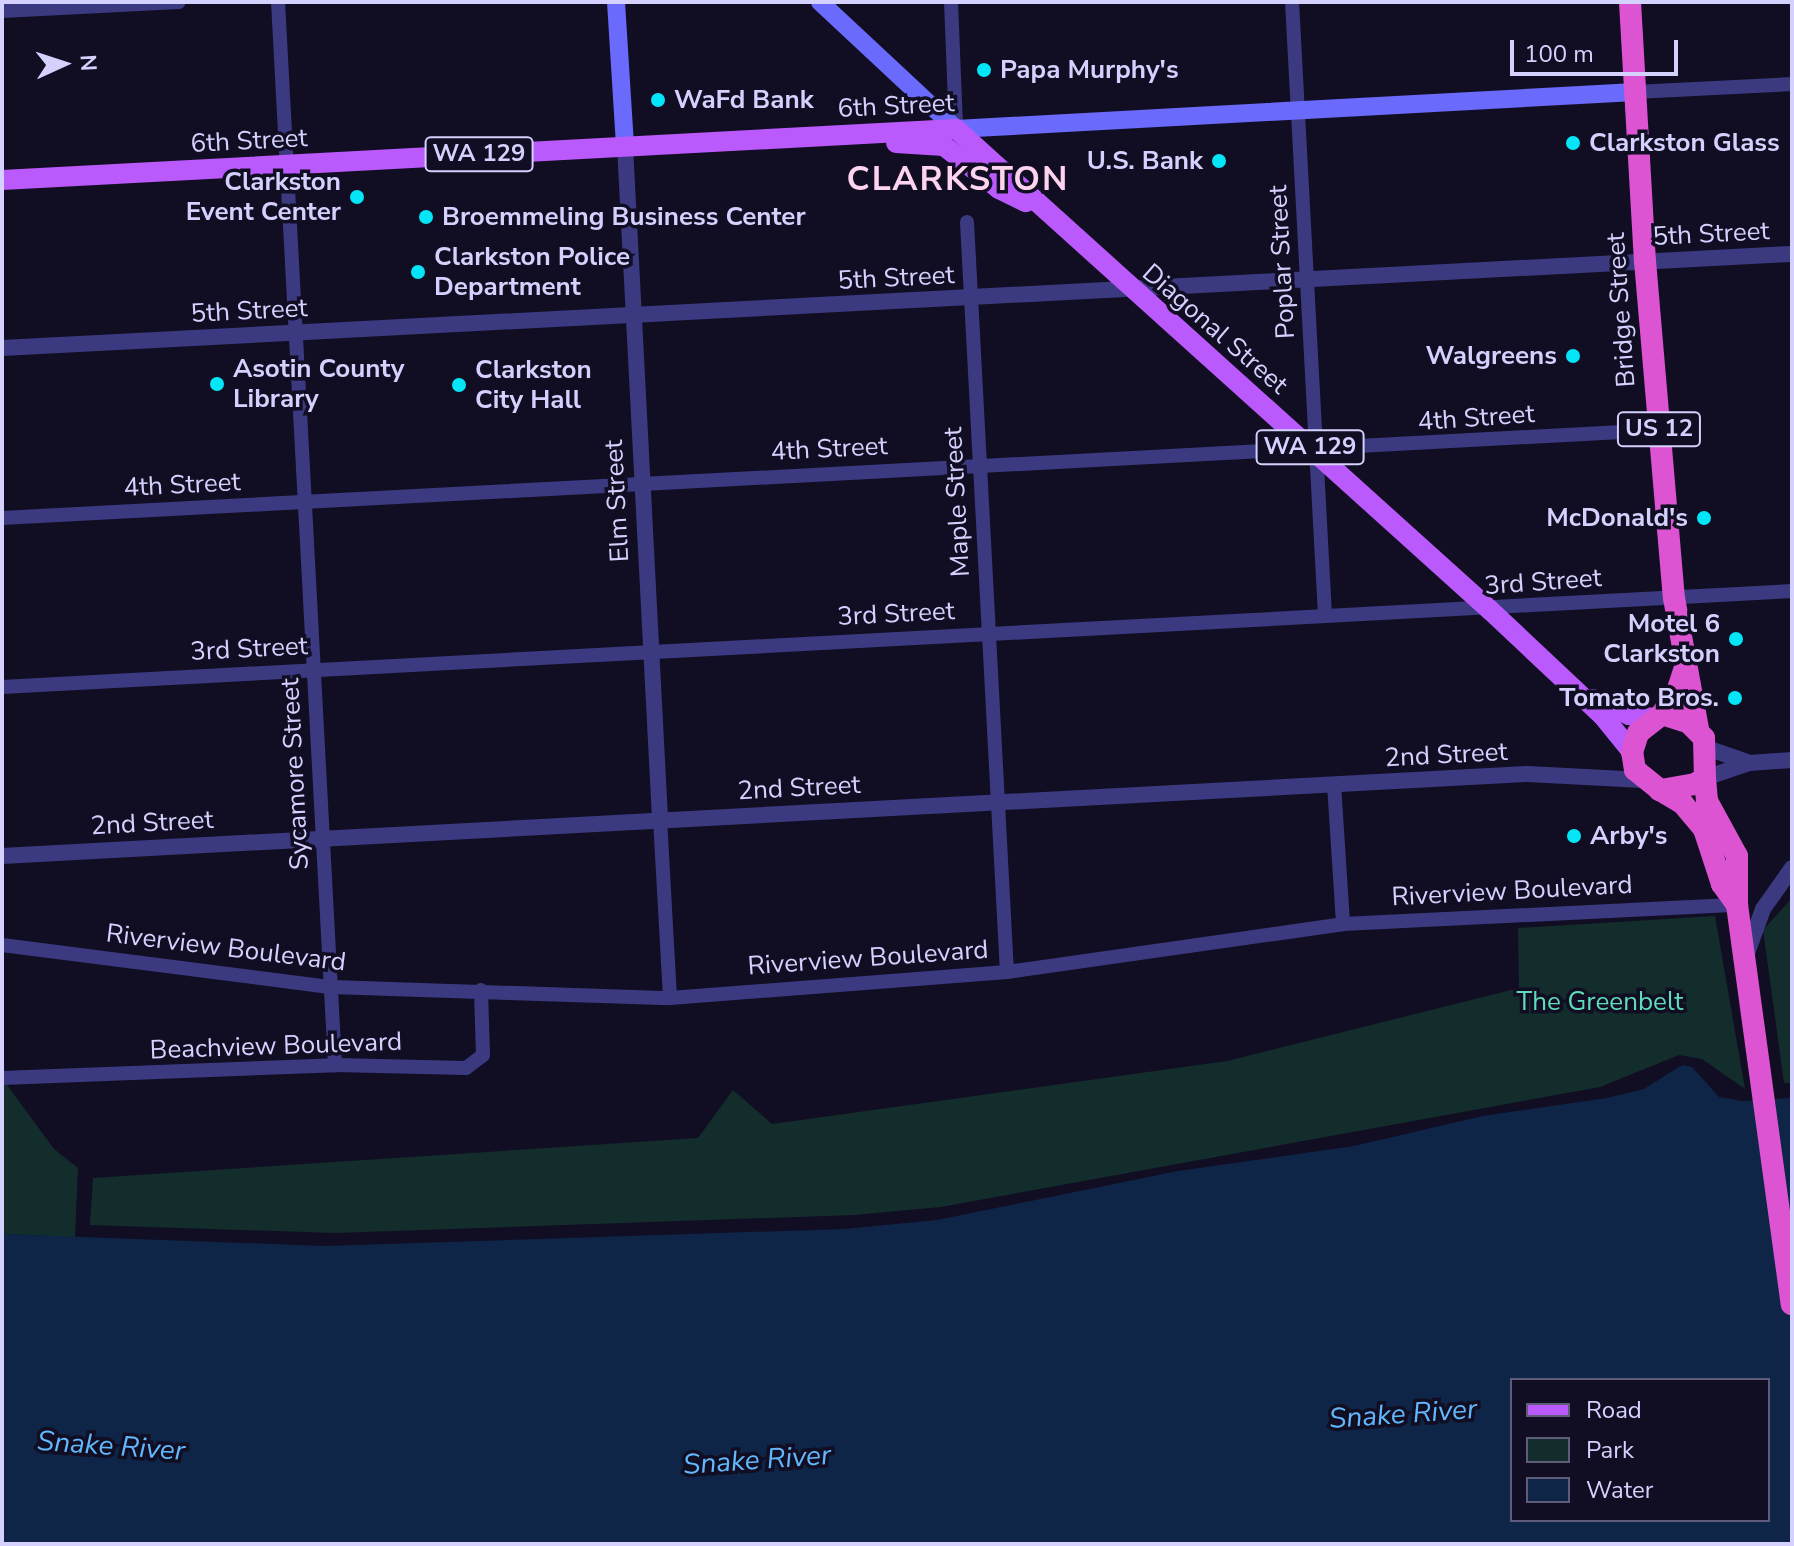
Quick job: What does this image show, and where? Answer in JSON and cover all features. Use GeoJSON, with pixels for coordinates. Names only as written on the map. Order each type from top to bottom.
{"type":"FeatureCollection","features":[{"type":"Feature","properties":{"kind":"highway","name":"Bridge Street"},"geometry":{"type":"LineString","coordinates":[[1630,2],[1645,261],[1674,598],[1702,739]]}},
{"type":"Feature","properties":{"kind":"highway"},"geometry":{"type":"LineString","coordinates":[[1632,755],[1638,733],[1658,716],[1678,689],[1687,661]]}},
{"type":"Feature","properties":{"kind":"highway"},"geometry":{"type":"LineString","coordinates":[[1658,716],[1702,739]]}},
{"type":"Feature","properties":{"kind":"highway","name":"US 12"},"geometry":{"type":"LineString","coordinates":[[1702,739],[1707,801],[1737,856],[1741,887],[1737,905],[1792,1304]]}},
{"type":"Feature","properties":{"kind":"highway","name":"US 12"},"geometry":{"type":"LineString","coordinates":[[1632,755],[1651,785],[1683,804],[1704,829],[1722,884],[1737,905]]}},
{"type":"Feature","properties":{"kind":"highway"},"geometry":{"type":"LineString","coordinates":[[1651,785],[1680,789],[1705,778]]}},
{"type":"Feature","properties":{"kind":"main road","name":"Elm Street"},"geometry":{"type":"LineString","coordinates":[[616,2],[625,146]]}},
{"type":"Feature","properties":{"kind":"main road","name":"Diagonal Street"},"geometry":{"type":"LineString","coordinates":[[820,2],[1127,288],[1490,610],[1578,693],[1632,755]]}},
{"type":"Feature","properties":{"kind":"main road","name":"6th Street"},"geometry":{"type":"LineString","coordinates":[[2,180],[1635,92]]}},
{"type":"Feature","properties":{"kind":"main road","name":"WA 129"},"geometry":{"type":"LineString","coordinates":[[881,132],[894,143],[944,146],[999,189],[1045,212]]}},
{"type":"Feature","properties":{"kind":"main road","name":"Diagonal Street"},"geometry":{"type":"LineString","coordinates":[[1578,693],[1629,715],[1658,716]]}},
{"type":"Feature","properties":{"kind":"street"},"geometry":{"type":"LineString","coordinates":[[2,11],[179,2]]}},
{"type":"Feature","properties":{"kind":"street","name":"Sycamore Street"},"geometry":{"type":"LineString","coordinates":[[278,2],[335,1065]]}},
{"type":"Feature","properties":{"kind":"street"},"geometry":{"type":"LineString","coordinates":[[951,2],[956,129]]}},
{"type":"Feature","properties":{"kind":"street","name":"Poplar Street"},"geometry":{"type":"LineString","coordinates":[[1292,2],[1325,615]]}},
{"type":"Feature","properties":{"kind":"street","name":"6th Street"},"geometry":{"type":"LineString","coordinates":[[1635,92],[1792,84]]}},
{"type":"Feature","properties":{"kind":"street","name":"Elm Street"},"geometry":{"type":"LineString","coordinates":[[625,146],[670,998]]}},
{"type":"Feature","properties":{"kind":"street","name":"Maple Street"},"geometry":{"type":"LineString","coordinates":[[967,222],[1007,972]]}},
{"type":"Feature","properties":{"kind":"street","name":"5th Street"},"geometry":{"type":"LineString","coordinates":[[2,348],[1792,254]]}},
{"type":"Feature","properties":{"kind":"street","name":"4th Street"},"geometry":{"type":"LineString","coordinates":[[2,518],[979,464],[1315,452],[1659,430]]}},
{"type":"Feature","properties":{"kind":"street","name":"3rd Street"},"geometry":{"type":"LineString","coordinates":[[2,687],[1325,615],[1490,610],[1792,591]]}},
{"type":"Feature","properties":{"kind":"street"},"geometry":{"type":"LineString","coordinates":[[1702,739],[1749,763]]}},
{"type":"Feature","properties":{"kind":"street"},"geometry":{"type":"LineString","coordinates":[[1598,778],[1632,755]]}},
{"type":"Feature","properties":{"kind":"street"},"geometry":{"type":"LineString","coordinates":[[1705,778],[1749,763],[1792,760]]}},
{"type":"Feature","properties":{"kind":"street","name":"2nd Street"},"geometry":{"type":"LineString","coordinates":[[2,856],[1542,774],[1651,785]]}},
{"type":"Feature","properties":{"kind":"street"},"geometry":{"type":"LineString","coordinates":[[1334,784],[1343,924]]}},
{"type":"Feature","properties":{"kind":"street"},"geometry":{"type":"LineString","coordinates":[[1744,961],[1763,909],[1792,868]]}},
{"type":"Feature","properties":{"kind":"street","name":"Riverview Boulevard"},"geometry":{"type":"LineString","coordinates":[[2,945],[331,987],[670,998],[1007,972],[1343,924],[1737,905]]}},
{"type":"Feature","properties":{"kind":"street","name":"Beachview Boulevard"},"geometry":{"type":"LineString","coordinates":[[2,1078],[335,1065],[466,1068],[476,1064],[483,1055],[481,990]]}},
{"type":"Feature","properties":{"kind":"green space"},"geometry":{"type":"Polygon","coordinates":[[[1792,898],[1792,1083],[1784,1083],[1763,930],[1792,898]]]}},
{"type":"Feature","properties":{"kind":"green space","name":"The Greenbelt"},"geometry":{"type":"Polygon","coordinates":[[[1715,916],[1745,1089],[1702,1059],[1679,1055],[1600,1087],[941,1207],[854,1215],[335,1233],[90,1225],[93,1178],[698,1138],[733,1090],[772,1124],[1227,1061],[1519,988],[1518,928],[1715,916]]]}},
{"type":"Feature","properties":{"kind":"green space"},"geometry":{"type":"Polygon","coordinates":[[[2,1078],[54,1149],[78,1168],[75,1237],[2,1234],[2,1078]]]}},
{"type":"Feature","properties":{"kind":"water","name":"Snake River"},"geometry":{"type":"Polygon","coordinates":[[[1682,1065],[1692,1067],[1719,1097],[1742,1101],[1792,1098],[1792,1544],[2,1544],[2,1234],[325,1246],[844,1229],[937,1220],[1178,1171],[1354,1146],[1483,1116],[1607,1098],[1644,1089],[1682,1065]]]}},
{"type":"Feature","properties":{"kind":"place","name":"Papa Murphy's"},"geometry":{"type":"Point","coordinates":[984,70]}},
{"type":"Feature","properties":{"kind":"place","name":"WaFd Bank"},"geometry":{"type":"Point","coordinates":[658,100]}},
{"type":"Feature","properties":{"kind":"place","name":"Clarkston Glass"},"geometry":{"type":"Point","coordinates":[1573,143]}},
{"type":"Feature","properties":{"kind":"place","name":"U.S. Bank"},"geometry":{"type":"Point","coordinates":[1219,161]}},
{"type":"Feature","properties":{"kind":"place","name":"Clarkston Event Center"},"geometry":{"type":"Point","coordinates":[357,197]}},
{"type":"Feature","properties":{"kind":"place","name":"Broemmeling Business Center"},"geometry":{"type":"Point","coordinates":[426,217]}},
{"type":"Feature","properties":{"kind":"place","name":"Clarkston Police Department"},"geometry":{"type":"Point","coordinates":[418,272]}},
{"type":"Feature","properties":{"kind":"place","name":"Walgreens"},"geometry":{"type":"Point","coordinates":[1573,356]}},
{"type":"Feature","properties":{"kind":"place","name":"Asotin County Library"},"geometry":{"type":"Point","coordinates":[217,384]}},
{"type":"Feature","properties":{"kind":"place","name":"Clarkston City Hall"},"geometry":{"type":"Point","coordinates":[459,385]}},
{"type":"Feature","properties":{"kind":"place","name":"McDonald's"},"geometry":{"type":"Point","coordinates":[1704,518]}},
{"type":"Feature","properties":{"kind":"place","name":"Motel 6 Clarkston"},"geometry":{"type":"Point","coordinates":[1736,639]}},
{"type":"Feature","properties":{"kind":"place","name":"Tomato Bros."},"geometry":{"type":"Point","coordinates":[1735,698]}},
{"type":"Feature","properties":{"kind":"place","name":"Arby's"},"geometry":{"type":"Point","coordinates":[1574,836]}},
{"type":"Feature","properties":{"kind":"district","name":"CLARKSTON"},"geometry":{"type":"Point","coordinates":[958,180]}}]}
